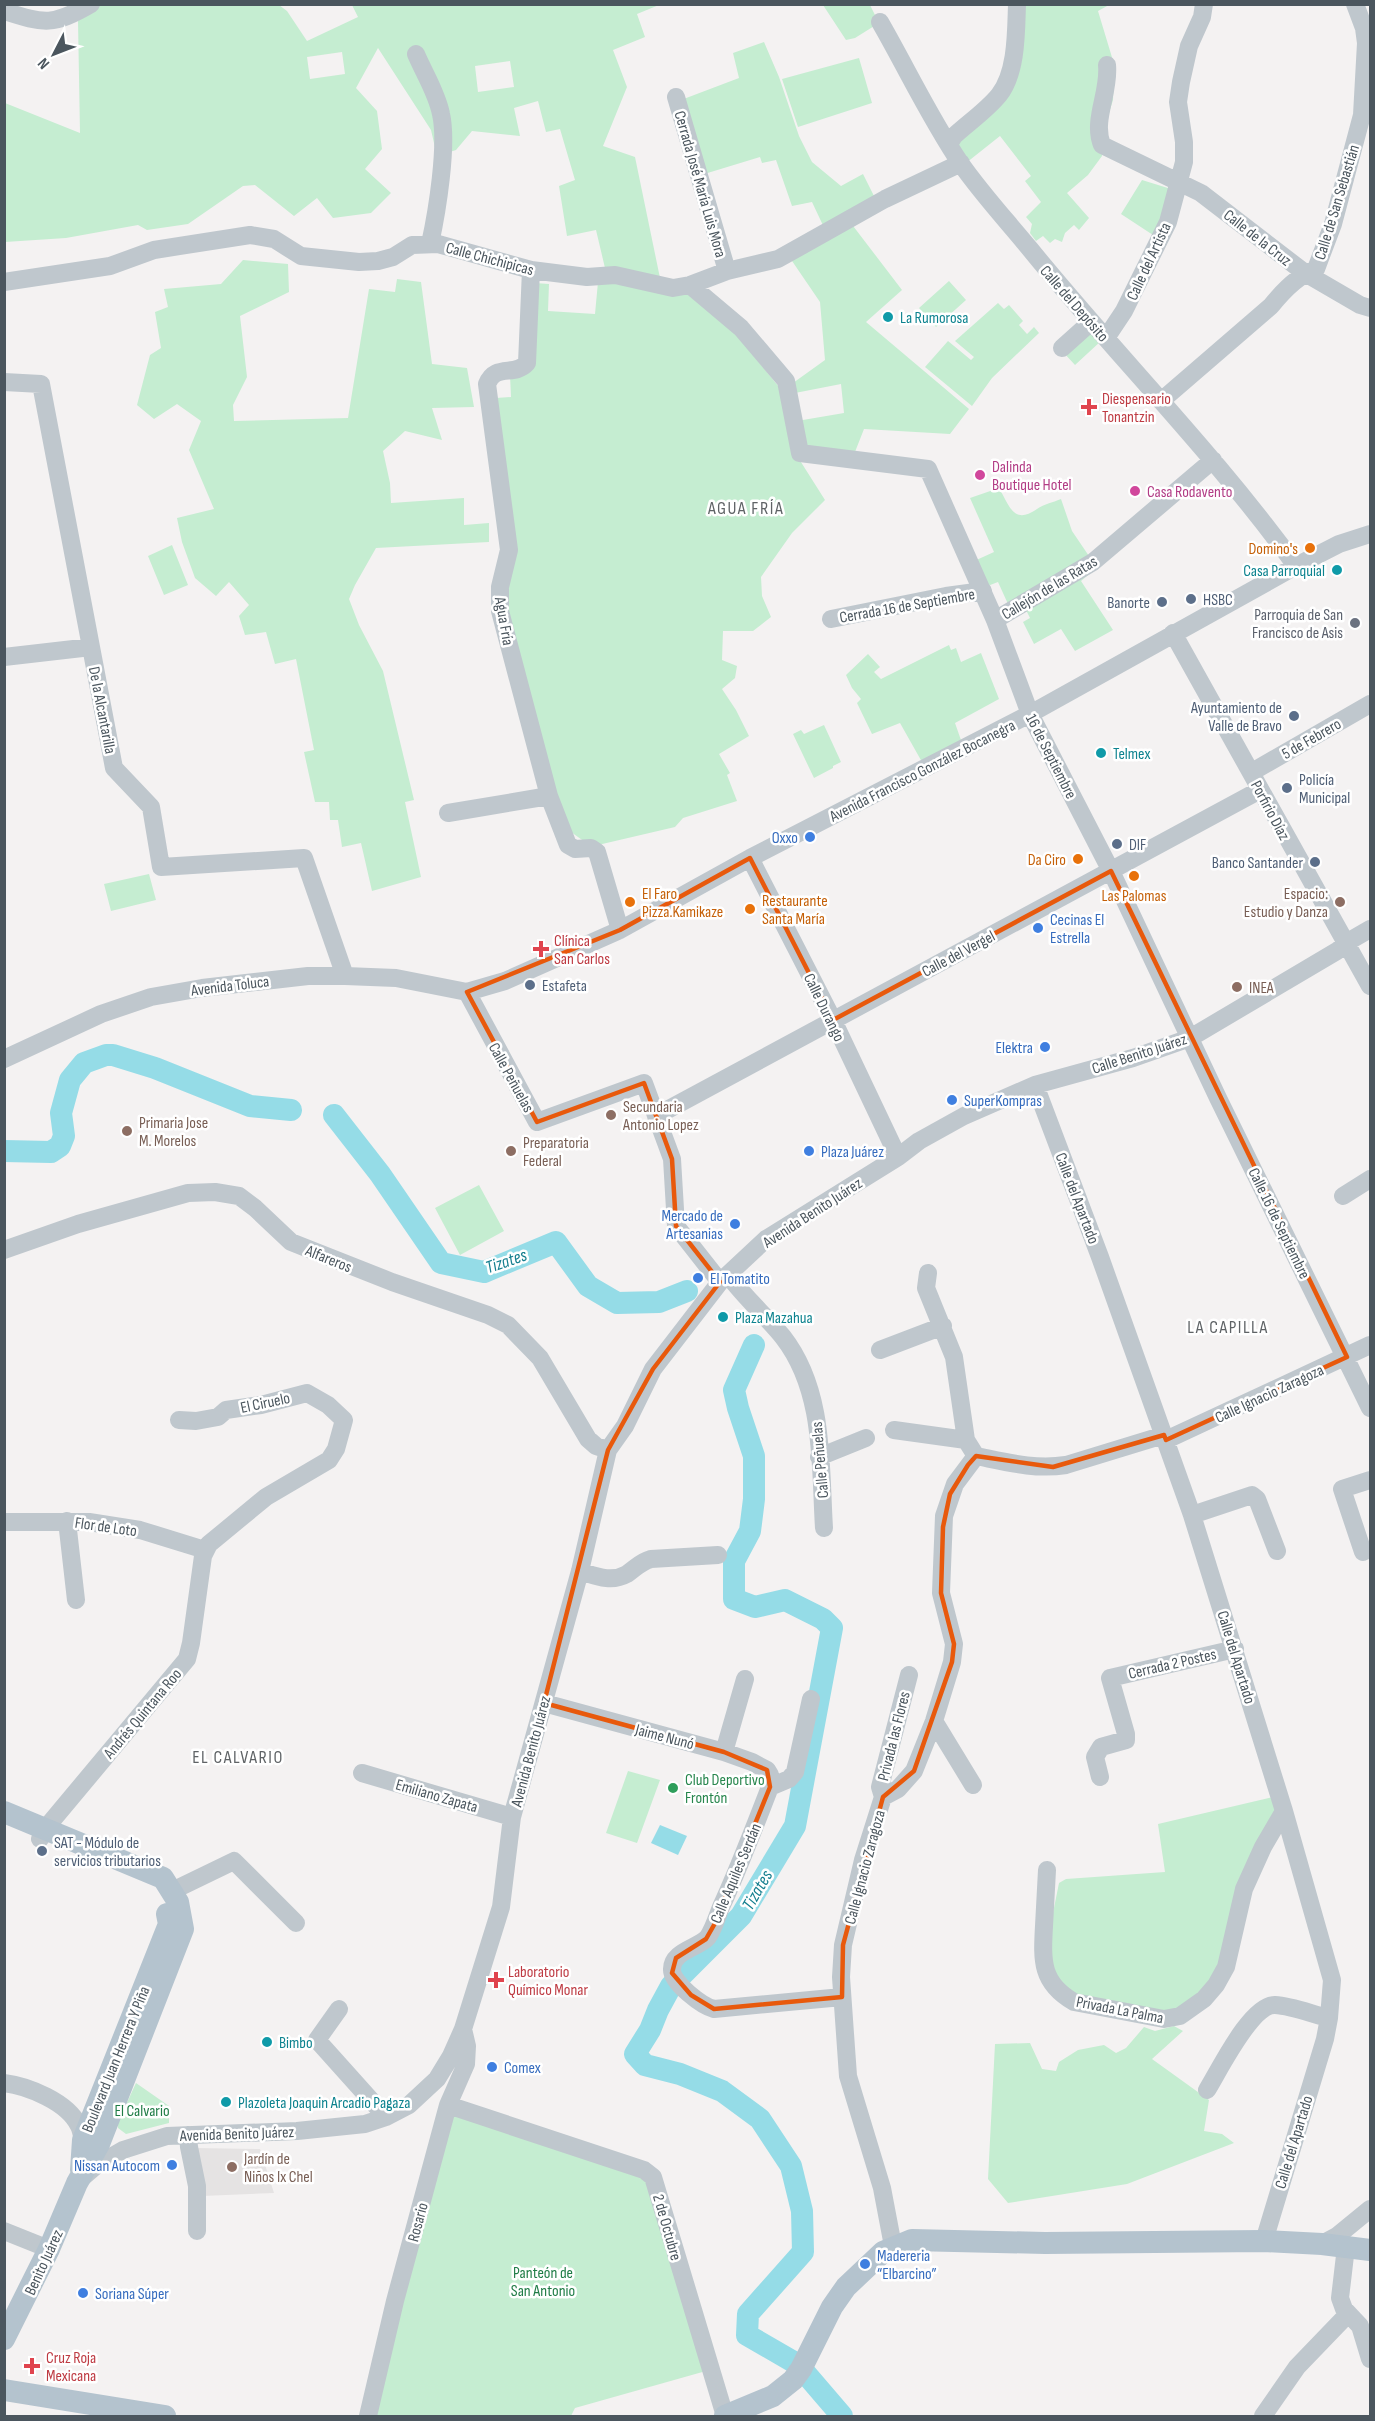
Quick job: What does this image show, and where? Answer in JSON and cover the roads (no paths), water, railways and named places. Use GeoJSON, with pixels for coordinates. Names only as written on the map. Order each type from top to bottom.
{"type":"FeatureCollection","features":[{"type":"Feature","properties":{"kind":"main road","name":"Boulevard Juan Herrera Y Piña"},"geometry":{"type":"LineString","coordinates":[[4,1812],[42,1834],[155,1889],[165,1906],[169,1924],[83,2140],[83,2159],[77,2183]]}},
{"type":"Feature","properties":{"kind":"main road","name":"Boulevard Juan Herrera Y Piña"},"geometry":{"type":"LineString","coordinates":[[4,1825],[42,1834],[163,1878],[181,1911],[183,1929],[99,2144],[77,2183]]}},
{"type":"Feature","properties":{"kind":"main road","name":"Benito Juárez"},"geometry":{"type":"LineString","coordinates":[[8,2327],[49,2249],[77,2183]]}},
{"type":"Feature","properties":{"kind":"main road"},"geometry":{"type":"LineString","coordinates":[[725,2416],[773,2396],[793,2380],[842,2292],[873,2260],[893,2246],[917,2239],[1045,2243],[1264,2241],[1322,2244],[1371,2250]]}},
{"type":"Feature","properties":{"kind":"main road"},"geometry":{"type":"LineString","coordinates":[[4,2390],[165,2416]]}},
{"type":"Feature","properties":{"kind":"street"},"geometry":{"type":"LineString","coordinates":[[4,11],[37,22],[65,18],[91,4]]}},
{"type":"Feature","properties":{"kind":"street"},"geometry":{"type":"LineString","coordinates":[[949,144],[954,136],[998,95],[1005,85],[1017,35],[1017,4]]}},
{"type":"Feature","properties":{"kind":"street","name":"Calle del Artista"},"geometry":{"type":"LineString","coordinates":[[1106,338],[1124,310],[1168,222],[1184,162],[1179,92],[1189,46],[1202,17],[1204,4]]}},
{"type":"Feature","properties":{"kind":"street","name":"Calle de San Sebastián"},"geometry":{"type":"LineString","coordinates":[[1161,401],[1271,306],[1305,273],[1316,269],[1332,224],[1362,115],[1367,23],[1355,4]]}},
{"type":"Feature","properties":{"kind":"street","name":"Calle del Depósito"},"geometry":{"type":"LineString","coordinates":[[880,22],[961,163],[1091,322],[1161,401],[1224,465],[1296,566]]}},
{"type":"Feature","properties":{"kind":"street"},"geometry":{"type":"LineString","coordinates":[[416,54],[438,103],[443,125],[435,220],[430,244]]}},
{"type":"Feature","properties":{"kind":"street","name":"Calle de la Cruz"},"geometry":{"type":"LineString","coordinates":[[1107,65],[1108,82],[1098,136],[1102,145],[1201,193],[1305,273],[1360,305],[1371,308]]}},
{"type":"Feature","properties":{"kind":"street","name":"Cerrada José María Luis Mora"},"geometry":{"type":"LineString","coordinates":[[676,96],[727,271]]}},
{"type":"Feature","properties":{"kind":"street","name":"Calle Chichipicas"},"geometry":{"type":"LineString","coordinates":[[4,282],[110,266],[154,250],[250,235],[274,239],[301,256],[359,262],[378,261],[393,257],[412,245],[438,244],[531,270],[587,277],[615,275],[673,288],[690,285],[727,271],[778,259],[885,199],[961,163]]}},
{"type":"Feature","properties":{"kind":"street","name":"Agua Fría"},"geometry":{"type":"LineString","coordinates":[[531,270],[527,363],[519,370],[498,370],[487,384],[509,550],[500,587],[500,611],[549,796],[568,845],[574,849],[591,848],[597,852],[620,930]]}},
{"type":"Feature","properties":{"kind":"street","name":"16 de Septiembre"},"geometry":{"type":"LineString","coordinates":[[690,285],[741,328],[786,381],[800,453],[928,469],[995,620],[1030,714],[1111,870],[1190,1038]]}},
{"type":"Feature","properties":{"kind":"street"},"geometry":{"type":"LineString","coordinates":[[1062,348],[1091,322]]}},
{"type":"Feature","properties":{"kind":"street","name":"De la Alcantarilla"},"geometry":{"type":"LineString","coordinates":[[4,382],[41,384],[114,768],[151,807],[161,867],[304,858],[345,976]]}},
{"type":"Feature","properties":{"kind":"street","name":"Callejón de las Ratas"},"geometry":{"type":"LineString","coordinates":[[995,620],[1093,562],[1224,465]]}},
{"type":"Feature","properties":{"kind":"street","name":"Avenida Francisco González Bocanegra"},"geometry":{"type":"LineString","coordinates":[[466,992],[505,981],[620,930],[750,858],[1030,714],[1296,566],[1339,544],[1371,534]]}},
{"type":"Feature","properties":{"kind":"street","name":"Cerrada 16 de Septiembre"},"geometry":{"type":"LineString","coordinates":[[831,620],[946,596],[982,591]]}},
{"type":"Feature","properties":{"kind":"street","name":"Porfirio Díaz"},"geometry":{"type":"LineString","coordinates":[[1173,633],[1371,986]]}},
{"type":"Feature","properties":{"kind":"street"},"geometry":{"type":"LineString","coordinates":[[4,657],[91,647]]}},
{"type":"Feature","properties":{"kind":"street","name":"5 de Febrero"},"geometry":{"type":"LineString","coordinates":[[1251,772],[1371,704]]}},
{"type":"Feature","properties":{"kind":"street","name":"Calle del Vergel"},"geometry":{"type":"LineString","coordinates":[[657,1116],[1260,790]]}},
{"type":"Feature","properties":{"kind":"street"},"geometry":{"type":"LineString","coordinates":[[448,813],[549,796]]}},
{"type":"Feature","properties":{"kind":"street","name":"Calle Durango"},"geometry":{"type":"LineString","coordinates":[[750,858],[833,1020],[898,1157]]}},
{"type":"Feature","properties":{"kind":"street","name":"Calle Benito Juárez"},"geometry":{"type":"LineString","coordinates":[[898,1157],[964,1116],[1035,1085],[1132,1058],[1190,1038],[1337,951],[1371,928]]}},
{"type":"Feature","properties":{"kind":"street","name":"Avenida Toluca"},"geometry":{"type":"LineString","coordinates":[[4,1059],[101,1014],[151,996],[202,988],[308,976],[345,976],[396,978],[466,992]]}},
{"type":"Feature","properties":{"kind":"street","name":"Calle Peñuelas"},"geometry":{"type":"LineString","coordinates":[[466,992],[537,1122],[644,1083],[672,1159],[676,1226],[724,1279],[783,1338],[799,1364],[816,1417],[824,1528]]}},
{"type":"Feature","properties":{"kind":"street","name":"Calle 16 de Septiembre"},"geometry":{"type":"LineString","coordinates":[[1190,1038],[1371,1408]]}},
{"type":"Feature","properties":{"kind":"street","name":"Calle del Apartado"},"geometry":{"type":"LineString","coordinates":[[1035,1085],[1192,1515],[1284,1811],[1332,1980],[1329,2018],[1264,2241]]}},
{"type":"Feature","properties":{"kind":"street","name":"Avenida Benito Juárez"},"geometry":{"type":"LineString","coordinates":[[77,2183],[97,2165],[130,2147],[167,2136],[346,2128],[386,2117],[419,2097],[437,2079],[451,2056],[463,2029],[501,1906],[512,1817],[580,1571],[608,1450],[626,1426],[653,1369],[724,1279],[766,1239],[898,1157]]}},
{"type":"Feature","properties":{"kind":"street"},"geometry":{"type":"LineString","coordinates":[[1343,1196],[1371,1179]]}},
{"type":"Feature","properties":{"kind":"street","name":"Alfareros"},"geometry":{"type":"LineString","coordinates":[[4,1250],[78,1224],[188,1193],[215,1192],[238,1196],[255,1208],[291,1242],[382,1278],[488,1315],[508,1325],[540,1358],[588,1439],[596,1446],[608,1450]]}},
{"type":"Feature","properties":{"kind":"street"},"geometry":{"type":"LineString","coordinates":[[928,1273],[927,1288],[954,1357],[966,1440],[976,1456]]}},
{"type":"Feature","properties":{"kind":"street"},"geometry":{"type":"LineString","coordinates":[[880,1350],[943,1326]]}},
{"type":"Feature","properties":{"kind":"street","name":"Calle Ignacio Zaragoza"},"geometry":{"type":"LineString","coordinates":[[893,2246],[882,2188],[848,2076],[841,1977],[843,1945],[863,1860],[883,1797],[898,1789],[909,1778],[934,1721],[954,1653],[952,1635],[941,1593],[944,1516],[955,1484],[976,1456],[1027,1466],[1053,1467],[1165,1438],[1371,1345]]}},
{"type":"Feature","properties":{"kind":"street","name":"El Ciruelo"},"geometry":{"type":"LineString","coordinates":[[179,1420],[196,1421],[218,1417],[226,1410],[261,1405],[308,1393],[328,1405],[344,1420],[336,1449],[328,1460],[266,1497],[205,1550]]}},
{"type":"Feature","properties":{"kind":"street"},"geometry":{"type":"LineString","coordinates":[[894,1430],[966,1440]]}},
{"type":"Feature","properties":{"kind":"street"},"geometry":{"type":"LineString","coordinates":[[819,1458],[866,1438]]}},
{"type":"Feature","properties":{"kind":"street"},"geometry":{"type":"LineString","coordinates":[[1363,1552],[1342,1490],[1371,1480]]}},
{"type":"Feature","properties":{"kind":"street"},"geometry":{"type":"LineString","coordinates":[[1192,1515],[1252,1495],[1257,1499],[1276,1551]]}},
{"type":"Feature","properties":{"kind":"street"},"geometry":{"type":"LineString","coordinates":[[67,1521],[76,1600]]}},
{"type":"Feature","properties":{"kind":"street","name":"Flor de Loto"},"geometry":{"type":"LineString","coordinates":[[4,1522],[67,1521],[140,1530],[205,1550]]}},
{"type":"Feature","properties":{"kind":"street","name":"Andrés Quintana Roo"},"geometry":{"type":"LineString","coordinates":[[42,1834],[186,1659],[191,1643],[205,1550]]}},
{"type":"Feature","properties":{"kind":"street"},"geometry":{"type":"LineString","coordinates":[[580,1571],[606,1579],[625,1575],[642,1561],[651,1559],[718,1555]]}},
{"type":"Feature","properties":{"kind":"street","name":"Cerrada 2 Postes"},"geometry":{"type":"LineString","coordinates":[[1100,1777],[1095,1756],[1101,1747],[1126,1740],[1110,1678],[1234,1649]]}},
{"type":"Feature","properties":{"kind":"street","name":"Privada las Flores"},"geometry":{"type":"LineString","coordinates":[[883,1797],[879,1787],[909,1675]]}},
{"type":"Feature","properties":{"kind":"street"},"geometry":{"type":"LineString","coordinates":[[724,1752],[745,1679]]}},
{"type":"Feature","properties":{"kind":"street"},"geometry":{"type":"LineString","coordinates":[[770,1787],[789,1779],[795,1772],[811,1699]]}},
{"type":"Feature","properties":{"kind":"street","name":"Jaime Nunó"},"geometry":{"type":"LineString","coordinates":[[544,1703],[724,1752],[760,1765],[770,1775],[770,1787]]}},
{"type":"Feature","properties":{"kind":"street"},"geometry":{"type":"LineString","coordinates":[[934,1721],[973,1785]]}},
{"type":"Feature","properties":{"kind":"street","name":"Emiliano Zapata"},"geometry":{"type":"LineString","coordinates":[[362,1773],[512,1817]]}},
{"type":"Feature","properties":{"kind":"street","name":"Calle Aquiles Serdán"},"geometry":{"type":"LineString","coordinates":[[770,1787],[740,1867],[711,1932],[706,1939],[676,1958],[672,1969],[679,1982],[703,2005],[714,2009],[842,1997]]}},
{"type":"Feature","properties":{"kind":"street","name":"Privada La Palma"},"geometry":{"type":"LineString","coordinates":[[1047,1870],[1042,1959],[1052,1983],[1074,2002],[1157,2019],[1172,2018],[1189,2011],[1204,1999],[1226,1968],[1244,1889],[1263,1847],[1284,1811]]}},
{"type":"Feature","properties":{"kind":"street"},"geometry":{"type":"LineString","coordinates":[[172,1891],[234,1861],[296,1923]]}},
{"type":"Feature","properties":{"kind":"street"},"geometry":{"type":"LineString","coordinates":[[1207,2090],[1249,2023],[1265,2007],[1274,2005],[1329,2018]]}},
{"type":"Feature","properties":{"kind":"street"},"geometry":{"type":"LineString","coordinates":[[339,2009],[317,2040],[386,2117]]}},
{"type":"Feature","properties":{"kind":"street","name":"Rosario"},"geometry":{"type":"LineString","coordinates":[[368,2416],[448,2105],[466,2064],[467,2046],[463,2029]]}},
{"type":"Feature","properties":{"kind":"street"},"geometry":{"type":"LineString","coordinates":[[4,2083],[32,2090],[57,2104],[79,2125],[83,2140]]}},
{"type":"Feature","properties":{"kind":"street","name":"2 de Octubre"},"geometry":{"type":"LineString","coordinates":[[448,2105],[644,2170],[653,2178],[725,2416]]}},
{"type":"Feature","properties":{"kind":"street"},"geometry":{"type":"LineString","coordinates":[[188,2134],[197,2186],[197,2231]]}},
{"type":"Feature","properties":{"kind":"street"},"geometry":{"type":"LineString","coordinates":[[1322,2244],[1337,2236],[1371,2209]]}},
{"type":"Feature","properties":{"kind":"street"},"geometry":{"type":"LineString","coordinates":[[4,2231],[49,2249]]}},
{"type":"Feature","properties":{"kind":"street"},"geometry":{"type":"LineString","coordinates":[[1346,2247],[1340,2298],[1360,2324],[1371,2359]]}},
{"type":"Feature","properties":{"kind":"street"},"geometry":{"type":"LineString","coordinates":[[1263,2416],[1297,2367],[1360,2324]]}},
{"type":"Feature","properties":{"kind":"water"},"geometry":{"type":"Polygon","coordinates":[[[660,1825],[687,1836],[678,1855],[651,1843],[660,1825]]]}},
{"type":"Feature","properties":{"kind":"waterway","name":"Tizates"},"geometry":{"type":"LineString","coordinates":[[4,1151],[51,1152],[60,1146],[64,1136],[61,1113],[70,1080],[84,1063],[106,1055],[155,1068],[250,1106],[291,1110]]}},
{"type":"Feature","properties":{"kind":"waterway","name":"Tizates"},"geometry":{"type":"LineString","coordinates":[[334,1115],[380,1174],[441,1263],[484,1272],[556,1242],[588,1286],[617,1303],[659,1302],[687,1291]]}},
{"type":"Feature","properties":{"kind":"waterway","name":"Tizates"},"geometry":{"type":"LineString","coordinates":[[754,1345],[734,1390],[754,1456],[754,1499],[750,1531],[734,1561],[734,1599],[755,1607],[785,1600],[823,1619],[832,1628],[795,1826],[741,1916],[671,1986],[650,2030],[635,2054],[645,2065],[680,2074],[722,2091],[760,2119],[791,2166],[802,2211],[803,2252],[748,2314],[747,2335],[792,2361]]}},
{"type":"Feature","properties":{"kind":"waterway","name":"Tizates"},"geometry":{"type":"LineString","coordinates":[[806,2374],[842,2416]]}},
{"type":"Feature","properties":{"kind":"place","name":"La Rumorosa"},"geometry":{"type":"Point","coordinates":[888,317]}},
{"type":"Feature","properties":{"kind":"place","name":"Diespensario Tonantzin"},"geometry":{"type":"Point","coordinates":[1089,407]}},
{"type":"Feature","properties":{"kind":"place","name":"Dalinda Boutique Hotel"},"geometry":{"type":"Point","coordinates":[980,475]}},
{"type":"Feature","properties":{"kind":"place","name":"Casa Rodavento"},"geometry":{"type":"Point","coordinates":[1135,491]}},
{"type":"Feature","properties":{"kind":"place","name":"Domino's"},"geometry":{"type":"Point","coordinates":[1310,548]}},
{"type":"Feature","properties":{"kind":"place","name":"Casa Parroquial"},"geometry":{"type":"Point","coordinates":[1337,570]}},
{"type":"Feature","properties":{"kind":"place","name":"HSBC"},"geometry":{"type":"Point","coordinates":[1191,599]}},
{"type":"Feature","properties":{"kind":"place","name":"Banorte"},"geometry":{"type":"Point","coordinates":[1162,602]}},
{"type":"Feature","properties":{"kind":"place","name":"Parroquia de San Francisco de Asis"},"geometry":{"type":"Point","coordinates":[1355,623]}},
{"type":"Feature","properties":{"kind":"place","name":"Ayuntamiento de Valle de Bravo"},"geometry":{"type":"Point","coordinates":[1294,716]}},
{"type":"Feature","properties":{"kind":"place","name":"Telmex"},"geometry":{"type":"Point","coordinates":[1101,753]}},
{"type":"Feature","properties":{"kind":"place","name":"Policía Municipal"},"geometry":{"type":"Point","coordinates":[1287,788]}},
{"type":"Feature","properties":{"kind":"place","name":"Oxxo"},"geometry":{"type":"Point","coordinates":[810,837]}},
{"type":"Feature","properties":{"kind":"place","name":"DIF"},"geometry":{"type":"Point","coordinates":[1117,844]}},
{"type":"Feature","properties":{"kind":"place","name":"Da Ciro"},"geometry":{"type":"Point","coordinates":[1078,859]}},
{"type":"Feature","properties":{"kind":"place","name":"Banco Santander"},"geometry":{"type":"Point","coordinates":[1315,862]}},
{"type":"Feature","properties":{"kind":"place","name":"Las Palomas"},"geometry":{"type":"Point","coordinates":[1134,876]}},
{"type":"Feature","properties":{"kind":"place","name":"El Faro Pizza.Kamikaze"},"geometry":{"type":"Point","coordinates":[630,902]}},
{"type":"Feature","properties":{"kind":"place","name":"Espacio: Estudio y Danza"},"geometry":{"type":"Point","coordinates":[1340,902]}},
{"type":"Feature","properties":{"kind":"place","name":"Restaurante Santa María"},"geometry":{"type":"Point","coordinates":[750,909]}},
{"type":"Feature","properties":{"kind":"place","name":"Cecinas El Estrella"},"geometry":{"type":"Point","coordinates":[1038,928]}},
{"type":"Feature","properties":{"kind":"place","name":"Clínica San Carlos"},"geometry":{"type":"Point","coordinates":[541,949]}},
{"type":"Feature","properties":{"kind":"place","name":"Estafeta"},"geometry":{"type":"Point","coordinates":[530,985]}},
{"type":"Feature","properties":{"kind":"place","name":"INEA"},"geometry":{"type":"Point","coordinates":[1237,987]}},
{"type":"Feature","properties":{"kind":"place","name":"Elektra"},"geometry":{"type":"Point","coordinates":[1045,1047]}},
{"type":"Feature","properties":{"kind":"place","name":"SuperKompras"},"geometry":{"type":"Point","coordinates":[952,1100]}},
{"type":"Feature","properties":{"kind":"place","name":"Secundaria Antonio Lopez"},"geometry":{"type":"Point","coordinates":[611,1115]}},
{"type":"Feature","properties":{"kind":"place","name":"Primaria Jose M. Morelos"},"geometry":{"type":"Point","coordinates":[127,1131]}},
{"type":"Feature","properties":{"kind":"place","name":"Preparatoria Federal"},"geometry":{"type":"Point","coordinates":[511,1151]}},
{"type":"Feature","properties":{"kind":"place","name":"Plaza Juárez"},"geometry":{"type":"Point","coordinates":[809,1151]}},
{"type":"Feature","properties":{"kind":"place","name":"Mercado de Artesanias"},"geometry":{"type":"Point","coordinates":[735,1224]}},
{"type":"Feature","properties":{"kind":"place","name":"El Tomatito"},"geometry":{"type":"Point","coordinates":[698,1278]}},
{"type":"Feature","properties":{"kind":"place","name":"Plaza Mazahua"},"geometry":{"type":"Point","coordinates":[723,1317]}},
{"type":"Feature","properties":{"kind":"place","name":"Club Deportivo Frontón"},"geometry":{"type":"Point","coordinates":[673,1788]}},
{"type":"Feature","properties":{"kind":"place","name":"SAT - Módulo de servicios tributarios"},"geometry":{"type":"Point","coordinates":[42,1851]}},
{"type":"Feature","properties":{"kind":"place","name":"Laboratorio Químico Monar"},"geometry":{"type":"Point","coordinates":[496,1980]}},
{"type":"Feature","properties":{"kind":"place","name":"Bimbo"},"geometry":{"type":"Point","coordinates":[267,2042]}},
{"type":"Feature","properties":{"kind":"place","name":"Comex"},"geometry":{"type":"Point","coordinates":[492,2067]}},
{"type":"Feature","properties":{"kind":"place","name":"Plazoleta Joaquin Arcadio Pagaza"},"geometry":{"type":"Point","coordinates":[226,2102]}},
{"type":"Feature","properties":{"kind":"place","name":"Nissan Autocom"},"geometry":{"type":"Point","coordinates":[172,2165]}},
{"type":"Feature","properties":{"kind":"place","name":"Jardín de Niños Ix Chel"},"geometry":{"type":"Point","coordinates":[232,2167]}},
{"type":"Feature","properties":{"kind":"place","name":"Madereria “Elbarcino”"},"geometry":{"type":"Point","coordinates":[865,2264]}},
{"type":"Feature","properties":{"kind":"place","name":"Soriana Súper"},"geometry":{"type":"Point","coordinates":[83,2293]}},
{"type":"Feature","properties":{"kind":"place","name":"Cruz Roja Mexicana"},"geometry":{"type":"Point","coordinates":[32,2366]}},
{"type":"Feature","properties":{"kind":"district","name":"AGUA FRÍA"},"geometry":{"type":"Point","coordinates":[746,508]}},
{"type":"Feature","properties":{"kind":"district","name":"LA CAPILLA"},"geometry":{"type":"Point","coordinates":[1228,1327]}},
{"type":"Feature","properties":{"kind":"district","name":"EL CALVARIO"},"geometry":{"type":"Point","coordinates":[238,1757]}},
{"type":"Feature","properties":{"kind":"park label","name":"El Calvario"},"geometry":{"type":"Point","coordinates":[142,2110]}},
{"type":"Feature","properties":{"kind":"park label","name":"Panteón de San Antonio"},"geometry":{"type":"Point","coordinates":[543,2281]}}]}
